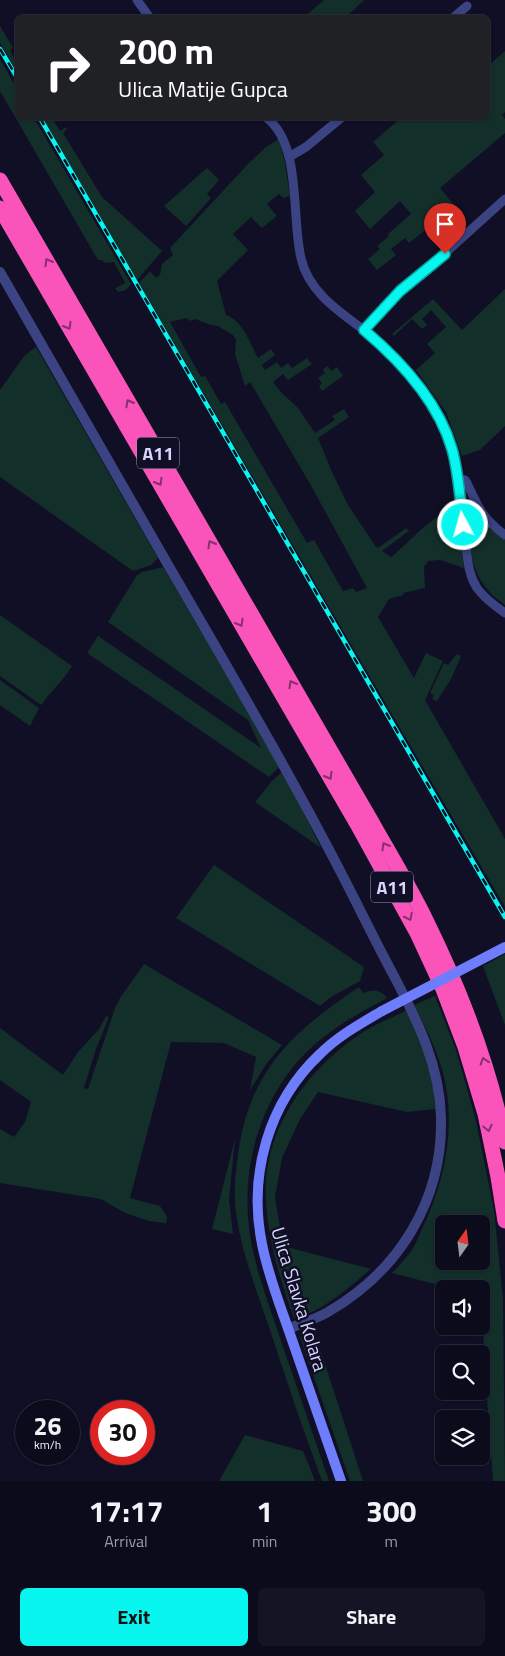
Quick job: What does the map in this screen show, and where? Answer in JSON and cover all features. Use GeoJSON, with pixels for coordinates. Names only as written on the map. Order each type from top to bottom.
{"type":"FeatureCollection","features":[{"type":"Feature","properties":{"kind":"highway","name":"A11"},"geometry":{"type":"LineString","coordinates":[[0,180],[360,800],[422,912],[455,982],[478,1042],[498,1108],[505,1142]]}},
{"type":"Feature","properties":{"kind":"highway","name":"A11"},"geometry":{"type":"LineString","coordinates":[[0,208],[357,824],[418,935],[443,989],[468,1057],[485,1114],[505,1221]]}},
{"type":"Feature","properties":{"kind":"main road","name":"Ulica Slavka Kolara"},"geometry":{"type":"LineString","coordinates":[[341,1481],[267,1265],[258,1224],[259,1168],[265,1141],[288,1091],[308,1066],[337,1039],[382,1011],[505,947]]}},
{"type":"Feature","properties":{"kind":"street"},"geometry":{"type":"LineString","coordinates":[[137,0],[148,15]]}},
{"type":"Feature","properties":{"kind":"street"},"geometry":{"type":"LineString","coordinates":[[456,15],[467,6]]}},
{"type":"Feature","properties":{"kind":"street"},"geometry":{"type":"LineString","coordinates":[[269,120],[281,132],[290,157],[298,242],[303,267],[320,294],[382,345],[406,369],[439,416],[452,450],[458,478],[464,540],[471,575],[482,594],[505,613]]}},
{"type":"Feature","properties":{"kind":"street"},"geometry":{"type":"LineString","coordinates":[[290,157],[306,147],[340,120]]}},
{"type":"Feature","properties":{"kind":"street"},"geometry":{"type":"LineString","coordinates":[[364,330],[400,291],[505,199]]}},
{"type":"Feature","properties":{"kind":"street"},"geometry":{"type":"LineString","coordinates":[[0,272],[285,767],[411,1008],[435,1068],[439,1087],[441,1117],[439,1151],[432,1184],[417,1222],[389,1264],[357,1293],[325,1314],[288,1329]]}},
{"type":"Feature","properties":{"kind":"street"},"geometry":{"type":"LineString","coordinates":[[458,478],[467,482],[476,503],[489,523],[505,536]]}},
{"type":"Feature","properties":{"kind":"green space"},"geometry":{"type":"Polygon","coordinates":[[[324,0],[364,0],[348,15],[306,15],[324,0]]]}},
{"type":"Feature","properties":{"kind":"green space"},"geometry":{"type":"Polygon","coordinates":[[[0,26],[13,48],[10,50],[15,59],[15,69],[0,43],[0,26]]]}},
{"type":"Feature","properties":{"kind":"green space"},"geometry":{"type":"Polygon","coordinates":[[[505,51],[505,112],[502,115],[505,119],[505,133],[440,188],[455,206],[409,243],[405,238],[391,249],[396,255],[377,270],[368,259],[380,249],[377,246],[389,236],[388,234],[411,214],[400,201],[370,229],[355,211],[375,192],[361,175],[384,155],[373,142],[399,120],[490,120],[490,64],[505,51]]]}},
{"type":"Feature","properties":{"kind":"green space"},"geometry":{"type":"Polygon","coordinates":[[[0,59],[15,85],[15,117],[0,91],[0,59]]]}},
{"type":"Feature","properties":{"kind":"green space"},"geometry":{"type":"Polygon","coordinates":[[[17,120],[35,120],[131,284],[126,290],[118,292],[115,288],[125,282],[114,262],[105,263],[102,260],[98,260],[17,120]]]}},
{"type":"Feature","properties":{"kind":"green space"},"geometry":{"type":"Polygon","coordinates":[[[44,120],[53,120],[60,131],[66,127],[67,129],[63,133],[102,197],[162,251],[137,280],[44,120]]]}},
{"type":"Feature","properties":{"kind":"green space"},"geometry":{"type":"Polygon","coordinates":[[[279,139],[290,196],[283,198],[279,194],[267,204],[277,216],[262,228],[251,217],[233,234],[248,250],[217,281],[226,315],[241,327],[258,358],[271,349],[275,355],[262,365],[265,370],[277,362],[281,368],[288,363],[292,368],[307,358],[312,364],[288,380],[283,374],[273,382],[298,408],[315,433],[335,420],[332,416],[344,409],[349,417],[318,438],[348,505],[376,547],[378,548],[406,528],[409,531],[382,551],[391,557],[437,517],[455,509],[464,568],[440,560],[428,561],[424,567],[425,588],[403,593],[404,595],[389,599],[378,617],[414,678],[426,653],[443,661],[425,700],[505,839],[505,907],[139,283],[150,271],[156,278],[160,275],[162,264],[173,255],[170,248],[266,147],[279,139]],[[186,318],[170,322],[201,377],[205,376],[221,404],[225,402],[307,543],[314,540],[343,591],[353,588],[356,592],[367,588],[309,482],[250,382],[245,386],[235,354],[236,340],[233,335],[218,326],[195,319],[190,321],[186,318]]]}},
{"type":"Feature","properties":{"kind":"green space"},"geometry":{"type":"Polygon","coordinates":[[[207,168],[219,180],[207,194],[211,198],[186,226],[164,206],[207,168]]]}},
{"type":"Feature","properties":{"kind":"green space"},"geometry":{"type":"Polygon","coordinates":[[[505,289],[505,426],[480,450],[462,456],[446,412],[416,370],[435,353],[427,344],[446,327],[431,310],[422,319],[427,325],[422,329],[412,319],[394,336],[392,334],[433,299],[462,330],[505,289]]]}},
{"type":"Feature","properties":{"kind":"green space"},"geometry":{"type":"Polygon","coordinates":[[[36,347],[158,558],[151,565],[133,571],[0,477],[0,390],[25,355],[36,347]]]}},
{"type":"Feature","properties":{"kind":"green space"},"geometry":{"type":"Polygon","coordinates":[[[328,366],[331,371],[337,367],[343,376],[322,391],[319,386],[322,383],[318,378],[325,373],[323,369],[328,366]]]}},
{"type":"Feature","properties":{"kind":"green space"},"geometry":{"type":"Polygon","coordinates":[[[468,508],[475,508],[493,531],[505,540],[505,605],[493,596],[485,586],[474,566],[466,515],[468,508]]]}},
{"type":"Feature","properties":{"kind":"green space"},"geometry":{"type":"Polygon","coordinates":[[[163,567],[280,766],[269,777],[87,653],[98,636],[261,748],[248,720],[108,622],[137,575],[163,567]]]}},
{"type":"Feature","properties":{"kind":"green space"},"geometry":{"type":"Polygon","coordinates":[[[0,615],[72,666],[41,705],[0,676],[0,615]]]}},
{"type":"Feature","properties":{"kind":"green space"},"geometry":{"type":"Polygon","coordinates":[[[457,654],[461,656],[451,679],[437,701],[432,699],[434,695],[430,693],[444,663],[448,665],[457,654]]]}},
{"type":"Feature","properties":{"kind":"green space"},"geometry":{"type":"Polygon","coordinates":[[[0,680],[39,708],[30,726],[0,705],[0,680]]]}},
{"type":"Feature","properties":{"kind":"green space"},"geometry":{"type":"Polygon","coordinates":[[[283,771],[321,848],[255,802],[283,771]]]}},
{"type":"Feature","properties":{"kind":"green space"},"geometry":{"type":"Polygon","coordinates":[[[214,865],[364,967],[360,981],[331,997],[320,1006],[176,918],[214,865]]]}},
{"type":"Feature","properties":{"kind":"green space"},"geometry":{"type":"Polygon","coordinates":[[[505,954],[505,1025],[483,966],[505,954]]]}},
{"type":"Feature","properties":{"kind":"green space"},"geometry":{"type":"Polygon","coordinates":[[[144,964],[282,1045],[267,1063],[250,1090],[256,1057],[224,1043],[171,1042],[130,1198],[160,1206],[167,1217],[166,1223],[149,1221],[125,1213],[101,1199],[0,1183],[0,1129],[14,1137],[25,1122],[31,1102],[0,1080],[0,1028],[63,1075],[78,1052],[99,1029],[106,1016],[109,1017],[96,1049],[84,1088],[88,1089],[115,1008],[144,964]]]}},
{"type":"Feature","properties":{"kind":"green space"},"geometry":{"type":"Polygon","coordinates":[[[359,987],[363,993],[376,991],[382,993],[387,998],[358,1014],[314,1045],[296,1063],[281,1084],[269,1105],[259,1129],[253,1153],[247,1203],[251,1243],[258,1273],[329,1481],[322,1481],[247,1260],[236,1211],[235,1179],[244,1126],[252,1100],[263,1077],[277,1056],[313,1020],[359,987]]]}},
{"type":"Feature","properties":{"kind":"green space"},"geometry":{"type":"Polygon","coordinates":[[[435,996],[456,1050],[465,1081],[476,1121],[494,1210],[503,1299],[505,1481],[493,1481],[490,1410],[488,1410],[487,1400],[490,1400],[490,1345],[484,1345],[483,1335],[490,1335],[490,1280],[435,1280],[435,1284],[392,1273],[412,1250],[417,1240],[437,1191],[447,1150],[449,1109],[446,1089],[442,1069],[414,1005],[435,996]]]}},
{"type":"Feature","properties":{"kind":"green space"},"geometry":{"type":"Polygon","coordinates":[[[407,1010],[426,1054],[434,1089],[435,1109],[407,1112],[318,1092],[300,1119],[282,1158],[275,1197],[283,1246],[371,1269],[325,1305],[294,1318],[276,1260],[267,1215],[267,1174],[272,1149],[280,1126],[292,1104],[324,1064],[363,1032],[407,1010]]]}},
{"type":"Feature","properties":{"kind":"green space"},"geometry":{"type":"Polygon","coordinates":[[[235,1139],[229,1199],[233,1234],[212,1229],[235,1139]]]}},
{"type":"Feature","properties":{"kind":"green space"},"geometry":{"type":"Polygon","coordinates":[[[314,1330],[363,1481],[350,1481],[300,1337],[314,1330]]]}},
{"type":"Feature","properties":{"kind":"green space"},"geometry":{"type":"Polygon","coordinates":[[[245,1435],[303,1451],[315,1481],[219,1481],[245,1435]]]}},
{"type":"Feature","properties":{"kind":"railway"},"geometry":{"type":"LineString","coordinates":[[0,49],[15,74]]}},
{"type":"Feature","properties":{"kind":"railway"},"geometry":{"type":"LineString","coordinates":[[41,120],[505,917]]}},
{"type":"Feature","properties":{"kind":"route"},"geometry":{"type":"LineString","coordinates":[[445,254],[400,291],[364,330],[406,369],[439,416],[449,439],[455,463],[463,525]]}}]}
